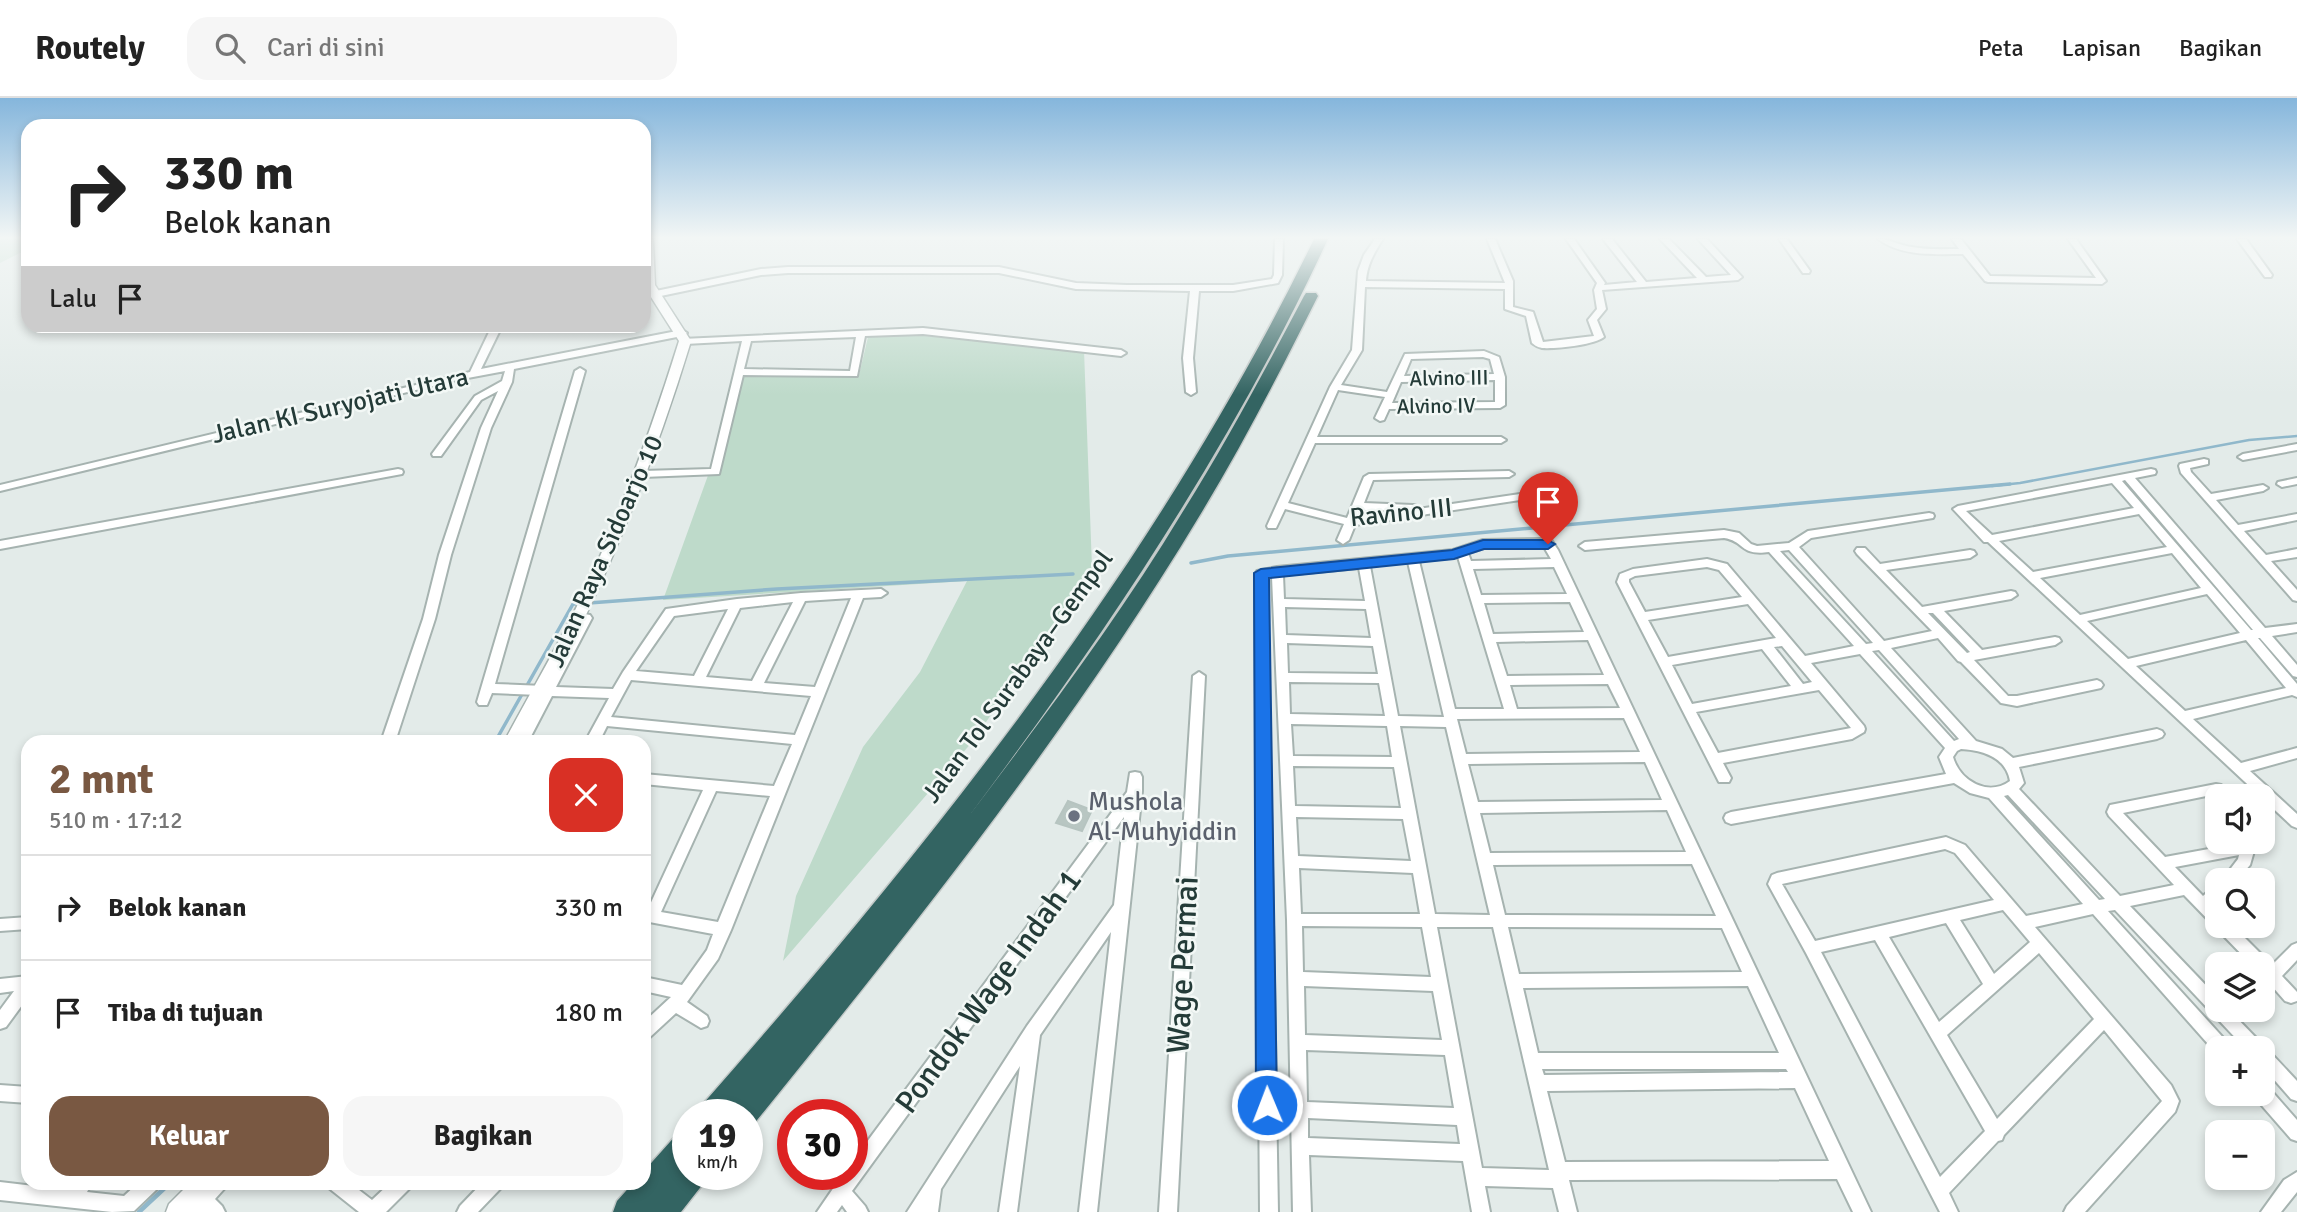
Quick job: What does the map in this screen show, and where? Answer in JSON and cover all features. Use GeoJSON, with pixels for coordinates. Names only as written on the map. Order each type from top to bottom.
{"type":"FeatureCollection","features":[{"type":"Feature","properties":{"kind":"highway","name":"Jalan Tol Surabaya–Gempol"},"geometry":{"type":"LineString","coordinates":[[726,1099],[852,950],[998,760],[1103,616],[1153,541],[1259,365],[1295,291]]}},
{"type":"Feature","properties":{"kind":"highway","name":"Jalan Tol Surabaya–Gempol"},"geometry":{"type":"LineString","coordinates":[[756,1099],[856,978],[976,822],[1057,715],[1115,631],[1233,444],[1285,349],[1311,291]]}},
{"type":"Feature","properties":{"kind":"highway"},"geometry":{"type":"LineString","coordinates":[[651,1186],[672,1161]]}},
{"type":"Feature","properties":{"kind":"highway"},"geometry":{"type":"LineString","coordinates":[[628,1212],[647,1190]]}},
{"type":"Feature","properties":{"kind":"highway"},"geometry":{"type":"LineString","coordinates":[[662,1212],[680,1190]]}},
{"type":"Feature","properties":{"kind":"street"},"geometry":{"type":"LineString","coordinates":[[654,291],[683,337],[747,338],[923,331],[1121,353]]}},
{"type":"Feature","properties":{"kind":"street"},"geometry":{"type":"LineString","coordinates":[[656,294],[670,291]]}},
{"type":"Feature","properties":{"kind":"street"},"geometry":{"type":"LineString","coordinates":[[1191,392],[1188,358],[1195,291]]}},
{"type":"Feature","properties":{"kind":"street"},"geometry":{"type":"LineString","coordinates":[[1272,526],[1335,387],[1357,350],[1362,291]]}},
{"type":"Feature","properties":{"kind":"street"},"geometry":{"type":"LineString","coordinates":[[1508,291],[1510,310],[1530,314],[1537,343],[1542,345],[1598,339],[1592,320],[1602,309],[1599,291]]}},
{"type":"Feature","properties":{"kind":"street"},"geometry":{"type":"LineString","coordinates":[[828,334],[832,323]]}},
{"type":"Feature","properties":{"kind":"street"},"geometry":{"type":"LineString","coordinates":[[474,374],[494,333]]}},
{"type":"Feature","properties":{"kind":"street"},"geometry":{"type":"LineString","coordinates":[[738,372],[854,374],[861,333]]}},
{"type":"Feature","properties":{"kind":"street","name":"Jalan KI Suryojati Utara"},"geometry":{"type":"LineString","coordinates":[[2,490],[321,408],[474,374],[683,337]]}},
{"type":"Feature","properties":{"kind":"street","name":"Jalan Raya Sidoarjo 10"},"geometry":{"type":"LineString","coordinates":[[516,735],[579,615],[643,474],[683,337]]}},
{"type":"Feature","properties":{"kind":"street"},"geometry":{"type":"LineString","coordinates":[[643,474],[715,472],[747,338]]}},
{"type":"Feature","properties":{"kind":"street"},"geometry":{"type":"LineString","coordinates":[[1380,418],[1406,357],[1415,354],[1489,354],[1494,357],[1500,377]]}},
{"type":"Feature","properties":{"kind":"street"},"geometry":{"type":"LineString","coordinates":[[390,735],[429,619],[445,555],[486,428],[507,381],[510,367]]}},
{"type":"Feature","properties":{"kind":"street"},"geometry":{"type":"LineString","coordinates":[[483,702],[580,371]]}},
{"type":"Feature","properties":{"kind":"street","name":"Alvino III"},"geometry":{"type":"LineString","coordinates":[[1398,379],[1500,377]]}},
{"type":"Feature","properties":{"kind":"street","name":"Alvino IV"},"geometry":{"type":"LineString","coordinates":[[1386,407],[1498,405],[1501,404],[1500,377]]}},
{"type":"Feature","properties":{"kind":"street"},"geometry":{"type":"LineString","coordinates":[[437,454],[478,398],[507,381]]}},
{"type":"Feature","properties":{"kind":"street"},"geometry":{"type":"LineString","coordinates":[[1335,387],[1391,395]]}},
{"type":"Feature","properties":{"kind":"street"},"geometry":{"type":"LineString","coordinates":[[1311,440],[1501,440]]}},
{"type":"Feature","properties":{"kind":"street"},"geometry":{"type":"LineString","coordinates":[[2243,457],[2297,447]]}},
{"type":"Feature","properties":{"kind":"street"},"geometry":{"type":"LineString","coordinates":[[2204,462],[2184,468],[2207,498],[2296,594]]}},
{"type":"Feature","properties":{"kind":"street"},"geometry":{"type":"LineString","coordinates":[[0,545],[398,472]]}},
{"type":"Feature","properties":{"kind":"street"},"geometry":{"type":"LineString","coordinates":[[2151,472],[1958,508],[1988,539],[2297,822]]}},
{"type":"Feature","properties":{"kind":"street"},"geometry":{"type":"LineString","coordinates":[[1492,474],[1502,499]]}},
{"type":"Feature","properties":{"kind":"street"},"geometry":{"type":"LineString","coordinates":[[1343,540],[1367,478],[1372,476],[1508,474]]}},
{"type":"Feature","properties":{"kind":"street"},"geometry":{"type":"LineString","coordinates":[[2121,478],[2141,510],[2296,691],[2183,716]]}},
{"type":"Feature","properties":{"kind":"street"},"geometry":{"type":"LineString","coordinates":[[2121,478],[2297,673]]}},
{"type":"Feature","properties":{"kind":"street"},"geometry":{"type":"LineString","coordinates":[[2282,484],[2297,481]]}},
{"type":"Feature","properties":{"kind":"street"},"geometry":{"type":"LineString","coordinates":[[2207,498],[2263,488]]}},
{"type":"Feature","properties":{"kind":"street","name":"Ravino III"},"geometry":{"type":"LineString","coordinates":[[1283,505],[1350,522],[1520,497]]}},
{"type":"Feature","properties":{"kind":"street"},"geometry":{"type":"LineString","coordinates":[[1357,506],[1439,508]]}},
{"type":"Feature","properties":{"kind":"street"},"geometry":{"type":"LineString","coordinates":[[1988,539],[2141,510]]}},
{"type":"Feature","properties":{"kind":"street"},"geometry":{"type":"LineString","coordinates":[[1585,546],[1730,534],[1752,550],[1773,550],[1792,546],[1808,535],[1929,516]]}},
{"type":"Feature","properties":{"kind":"street"},"geometry":{"type":"LineString","coordinates":[[2235,529],[2297,517]]}},
{"type":"Feature","properties":{"kind":"street"},"geometry":{"type":"LineString","coordinates":[[1269,1212],[1260,576],[1265,572],[1462,552],[1483,544],[1545,543],[1550,547],[1862,1212]]}},
{"type":"Feature","properties":{"kind":"street"},"geometry":{"type":"LineString","coordinates":[[1792,546],[1971,744]]}},
{"type":"Feature","properties":{"kind":"street"},"geometry":{"type":"LineString","coordinates":[[2029,576],[2175,549]]}},
{"type":"Feature","properties":{"kind":"street"},"geometry":{"type":"LineString","coordinates":[[1773,550],[1952,747]]}},
{"type":"Feature","properties":{"kind":"street"},"geometry":{"type":"LineString","coordinates":[[1861,551],[2006,701],[2098,685]]}},
{"type":"Feature","properties":{"kind":"street"},"geometry":{"type":"LineString","coordinates":[[1462,552],[1511,713]]}},
{"type":"Feature","properties":{"kind":"street"},"geometry":{"type":"LineString","coordinates":[[2263,559],[2297,553]]}},
{"type":"Feature","properties":{"kind":"street"},"geometry":{"type":"LineString","coordinates":[[1877,568],[1970,554]]}},
{"type":"Feature","properties":{"kind":"street"},"geometry":{"type":"LineString","coordinates":[[1413,559],[1568,1212]]}},
{"type":"Feature","properties":{"kind":"street"},"geometry":{"type":"LineString","coordinates":[[1364,563],[1481,1212]]}},
{"type":"Feature","properties":{"kind":"street"},"geometry":{"type":"LineString","coordinates":[[1467,565],[1557,563]]}},
{"type":"Feature","properties":{"kind":"street"},"geometry":{"type":"LineString","coordinates":[[1714,759],[1857,732],[1859,729],[1723,567],[1716,563],[1633,573],[1622,579],[1641,617],[1689,709],[1714,759],[1724,778]]}},
{"type":"Feature","properties":{"kind":"street"},"geometry":{"type":"LineString","coordinates":[[1277,571],[1294,920],[1302,1212]]}},
{"type":"Feature","properties":{"kind":"street"},"geometry":{"type":"LineString","coordinates":[[2078,619],[2209,590]]}},
{"type":"Feature","properties":{"kind":"street"},"geometry":{"type":"LineString","coordinates":[[596,735],[627,675],[670,612],[801,597],[881,593]]}},
{"type":"Feature","properties":{"kind":"street"},"geometry":{"type":"LineString","coordinates":[[651,1026],[681,998],[707,965],[724,930],[859,594]]}},
{"type":"Feature","properties":{"kind":"street"},"geometry":{"type":"LineString","coordinates":[[1919,611],[2011,595]]}},
{"type":"Feature","properties":{"kind":"street"},"geometry":{"type":"LineString","coordinates":[[756,686],[801,597]]}},
{"type":"Feature","properties":{"kind":"street"},"geometry":{"type":"LineString","coordinates":[[1478,599],[1574,598]]}},
{"type":"Feature","properties":{"kind":"street"},"geometry":{"type":"LineString","coordinates":[[1641,617],[1750,600]]}},
{"type":"Feature","properties":{"kind":"street"},"geometry":{"type":"LineString","coordinates":[[698,681],[737,603]]}},
{"type":"Feature","properties":{"kind":"street"},"geometry":{"type":"LineString","coordinates":[[1280,603],[1372,605]]}},
{"type":"Feature","properties":{"kind":"street"},"geometry":{"type":"LineString","coordinates":[[1935,608],[1979,654]]}},
{"type":"Feature","properties":{"kind":"street"},"geometry":{"type":"LineString","coordinates":[[2125,664],[2248,635],[2297,628]]}},
{"type":"Feature","properties":{"kind":"street"},"geometry":{"type":"LineString","coordinates":[[1801,661],[1940,634]]}},
{"type":"Feature","properties":{"kind":"street"},"geometry":{"type":"LineString","coordinates":[[1490,638],[1591,636]]}},
{"type":"Feature","properties":{"kind":"street"},"geometry":{"type":"LineString","coordinates":[[1282,639],[1378,642]]}},
{"type":"Feature","properties":{"kind":"street"},"geometry":{"type":"LineString","coordinates":[[1665,663],[1784,641]]}},
{"type":"Feature","properties":{"kind":"street"},"geometry":{"type":"LineString","coordinates":[[1962,658],[2054,641]]}},
{"type":"Feature","properties":{"kind":"street"},"geometry":{"type":"LineString","coordinates":[[1765,645],[1800,689]]}},
{"type":"Feature","properties":{"kind":"street"},"geometry":{"type":"LineString","coordinates":[[627,675],[820,692]]}},
{"type":"Feature","properties":{"kind":"street","name":"Wage Permai"},"geometry":{"type":"LineString","coordinates":[[1168,1212],[1199,676]]}},
{"type":"Feature","properties":{"kind":"street"},"geometry":{"type":"LineString","coordinates":[[1283,677],[1385,679]]}},
{"type":"Feature","properties":{"kind":"street"},"geometry":{"type":"LineString","coordinates":[[1503,681],[1612,679]]}},
{"type":"Feature","properties":{"kind":"street"},"geometry":{"type":"LineString","coordinates":[[1689,709],[1821,685]]}},
{"type":"Feature","properties":{"kind":"street"},"geometry":{"type":"LineString","coordinates":[[487,688],[617,694]]}},
{"type":"Feature","properties":{"kind":"street"},"geometry":{"type":"LineString","coordinates":[[523,735],[542,690]]}},
{"type":"Feature","properties":{"kind":"street"},"geometry":{"type":"LineString","coordinates":[[1284,719],[1392,721],[1511,713],[1628,713]]}},
{"type":"Feature","properties":{"kind":"street"},"geometry":{"type":"LineString","coordinates":[[603,721],[799,740]]}},
{"type":"Feature","properties":{"kind":"street"},"geometry":{"type":"LineString","coordinates":[[2010,764],[2157,734]]}},
{"type":"Feature","properties":{"kind":"street"},"geometry":{"type":"LineString","coordinates":[[1971,744],[1997,753],[2010,764],[2016,774],[2017,783],[2011,790],[1993,793],[1973,788],[1956,777],[1946,757],[1952,747],[1971,744]]}},
{"type":"Feature","properties":{"kind":"street"},"geometry":{"type":"LineString","coordinates":[[2240,768],[2297,753]]}},
{"type":"Feature","properties":{"kind":"street"},"geometry":{"type":"LineString","coordinates":[[1461,759],[1648,757]]}},
{"type":"Feature","properties":{"kind":"street"},"geometry":{"type":"LineString","coordinates":[[1285,761],[1400,762]]}},
{"type":"Feature","properties":{"kind":"street"},"geometry":{"type":"LineString","coordinates":[[1731,818],[1956,777]]}},
{"type":"Feature","properties":{"kind":"street"},"geometry":{"type":"LineString","coordinates":[[651,780],[779,792]]}},
{"type":"Feature","properties":{"kind":"street","name":"Pondok Wage Indah 1"},"geometry":{"type":"LineString","coordinates":[[1088,1212],[1135,784]]}},
{"type":"Feature","properties":{"kind":"street","name":"Pondok Wage Indah 1"},"geometry":{"type":"LineString","coordinates":[[826,1212],[1135,784]]}},
{"type":"Feature","properties":{"kind":"street"},"geometry":{"type":"LineString","coordinates":[[651,909],[712,786]]}},
{"type":"Feature","properties":{"kind":"street"},"geometry":{"type":"LineString","coordinates":[[2011,790],[2205,995]]}},
{"type":"Feature","properties":{"kind":"street"},"geometry":{"type":"LineString","coordinates":[[2203,906],[2114,812],[2115,809],[2205,791]]}},
{"type":"Feature","properties":{"kind":"street"},"geometry":{"type":"LineString","coordinates":[[1993,793],[2211,1036]]}},
{"type":"Feature","properties":{"kind":"street"},"geometry":{"type":"LineString","coordinates":[[1472,807],[1671,805]]}},
{"type":"Feature","properties":{"kind":"street"},"geometry":{"type":"LineString","coordinates":[[1289,811],[1409,814]]}},
{"type":"Feature","properties":{"kind":"street"},"geometry":{"type":"LineString","coordinates":[[1949,1212],[1775,884],[1777,879],[1950,844],[1959,849],[2171,1101],[2073,1212]]}},
{"type":"Feature","properties":{"kind":"street"},"geometry":{"type":"LineString","coordinates":[[2162,863],[2205,854]]}},
{"type":"Feature","properties":{"kind":"street"},"geometry":{"type":"LineString","coordinates":[[2239,868],[2250,854]]}},
{"type":"Feature","properties":{"kind":"street"},"geometry":{"type":"LineString","coordinates":[[1485,859],[1696,858]]}},
{"type":"Feature","properties":{"kind":"street"},"geometry":{"type":"LineString","coordinates":[[1291,862],[1419,867]]}},
{"type":"Feature","properties":{"kind":"street"},"geometry":{"type":"LineString","coordinates":[[2022,923],[2187,888]]}},
{"type":"Feature","properties":{"kind":"street"},"geometry":{"type":"LineString","coordinates":[[1811,948],[2006,904]]}},
{"type":"Feature","properties":{"kind":"street","name":"Pondok Wage Indah 1"},"geometry":{"type":"LineString","coordinates":[[916,1212],[1033,1031],[1120,907]]}},
{"type":"Feature","properties":{"kind":"street"},"geometry":{"type":"LineString","coordinates":[[651,916],[724,930]]}},
{"type":"Feature","properties":{"kind":"street"},"geometry":{"type":"LineString","coordinates":[[1949,916],[1992,985]]}},
{"type":"Feature","properties":{"kind":"street"},"geometry":{"type":"LineString","coordinates":[[1294,920],[1726,922]]}},
{"type":"Feature","properties":{"kind":"street"},"geometry":{"type":"LineString","coordinates":[[0,925],[21,924]]}},
{"type":"Feature","properties":{"kind":"street"},"geometry":{"type":"LineString","coordinates":[[1878,932],[1996,1134]]}},
{"type":"Feature","properties":{"kind":"street"},"geometry":{"type":"LineString","coordinates":[[2235,938],[2248,952]]}},
{"type":"Feature","properties":{"kind":"street"},"geometry":{"type":"LineString","coordinates":[[1937,1034],[2039,943]]}},
{"type":"Feature","properties":{"kind":"street"},"geometry":{"type":"LineString","coordinates":[[2275,963],[2297,950]]}},
{"type":"Feature","properties":{"kind":"street"},"geometry":{"type":"LineString","coordinates":[[1295,979],[1440,984]]}},
{"type":"Feature","properties":{"kind":"street"},"geometry":{"type":"LineString","coordinates":[[1514,981],[1754,979]]}},
{"type":"Feature","properties":{"kind":"street"},"geometry":{"type":"LineString","coordinates":[[2275,979],[2291,996]]}},
{"type":"Feature","properties":{"kind":"street"},"geometry":{"type":"LineString","coordinates":[[0,986],[21,984]]}},
{"type":"Feature","properties":{"kind":"street"},"geometry":{"type":"LineString","coordinates":[[651,987],[681,998],[701,1021]]}},
{"type":"Feature","properties":{"kind":"street"},"geometry":{"type":"LineString","coordinates":[[0,1023],[21,994]]}},
{"type":"Feature","properties":{"kind":"street"},"geometry":{"type":"LineString","coordinates":[[1938,1191],[1996,1134],[2104,1019]]}},
{"type":"Feature","properties":{"kind":"street"},"geometry":{"type":"LineString","coordinates":[[2230,1022],[2244,1036]]}},
{"type":"Feature","properties":{"kind":"street","name":"Pondok Wage Indah 1"},"geometry":{"type":"LineString","coordinates":[[1008,1212],[1033,1031]]}},
{"type":"Feature","properties":{"kind":"street"},"geometry":{"type":"LineString","coordinates":[[1296,1042],[1451,1048]]}},
{"type":"Feature","properties":{"kind":"street"},"geometry":{"type":"LineString","coordinates":[[1532,1061],[1791,1061]]}},
{"type":"Feature","properties":{"kind":"street"},"geometry":{"type":"LineString","coordinates":[[2275,1069],[2297,1093]]}},
{"type":"Feature","properties":{"kind":"street"},"geometry":{"type":"LineString","coordinates":[[1538,1083],[1800,1080]]}},
{"type":"Feature","properties":{"kind":"street"},"geometry":{"type":"LineString","coordinates":[[0,1093],[21,1094]]}},
{"type":"Feature","properties":{"kind":"street"},"geometry":{"type":"LineString","coordinates":[[2273,1106],[2297,1133]]}},
{"type":"Feature","properties":{"kind":"street"},"geometry":{"type":"LineString","coordinates":[[1299,1110],[1464,1117]]}},
{"type":"Feature","properties":{"kind":"street"},"geometry":{"type":"LineString","coordinates":[[1300,1146],[1470,1153]]}},
{"type":"Feature","properties":{"kind":"street"},"geometry":{"type":"LineString","coordinates":[[1475,1177],[1842,1170]]}},
{"type":"Feature","properties":{"kind":"street"},"geometry":{"type":"LineString","coordinates":[[2270,1212],[2297,1181]]}},
{"type":"Feature","properties":{"kind":"street","name":"Pondok Wage Indah 1"},"geometry":{"type":"LineString","coordinates":[[929,1212],[934,1184]]}},
{"type":"Feature","properties":{"kind":"street"},"geometry":{"type":"LineString","coordinates":[[73,1198],[78,1190]]}},
{"type":"Feature","properties":{"kind":"street"},"geometry":{"type":"LineString","coordinates":[[0,1191],[73,1198],[124,1208],[143,1190]]}},
{"type":"Feature","properties":{"kind":"street"},"geometry":{"type":"LineString","coordinates":[[345,1190],[373,1212],[396,1190]]}},
{"type":"Feature","properties":{"kind":"street"},"geometry":{"type":"LineString","coordinates":[[466,1212],[483,1190]]}},
{"type":"Feature","properties":{"kind":"street"},"geometry":{"type":"LineString","coordinates":[[841,1191],[859,1212]]}},
{"type":"Feature","properties":{"kind":"street"},"geometry":{"type":"LineString","coordinates":[[177,1212],[202,1200]]}},
{"type":"Feature","properties":{"kind":"green space"},"geometry":{"type":"Polygon","coordinates":[[[914,335],[1084,350],[1092,568],[973,741],[783,961],[796,896],[863,747],[920,672],[967,581],[663,600],[745,373],[859,375],[868,337],[914,335]]]}},
{"type":"Feature","properties":{"kind":"building","name":"Mushola Al-Muhyiddin"},"geometry":{"type":"Polygon","coordinates":[[[1068,801],[1092,810],[1082,831],[1056,823],[1068,801]]]}},
{"type":"Feature","properties":{"kind":"waterway"},"geometry":{"type":"LineString","coordinates":[[1992,486],[2249,440],[2297,436]]}},
{"type":"Feature","properties":{"kind":"waterway"},"geometry":{"type":"LineString","coordinates":[[1191,563],[1228,556],[2010,484]]}},
{"type":"Feature","properties":{"kind":"waterway"},"geometry":{"type":"LineString","coordinates":[[589,603],[777,589],[1073,574]]}},
{"type":"Feature","properties":{"kind":"waterway"},"geometry":{"type":"LineString","coordinates":[[499,735],[573,604],[581,604]]}},
{"type":"Feature","properties":{"kind":"waterway"},"geometry":{"type":"LineString","coordinates":[[139,1212],[163,1190]]}},
{"type":"Feature","properties":{"kind":"place","name":"Mushola Al-Muhyiddin"},"geometry":{"type":"Point","coordinates":[1074,816]}},
{"type":"Feature","properties":{"kind":"route"},"geometry":{"type":"LineString","coordinates":[[1267,1105],[1261,573],[1454,555],[1483,544],[1548,544]]}}]}
